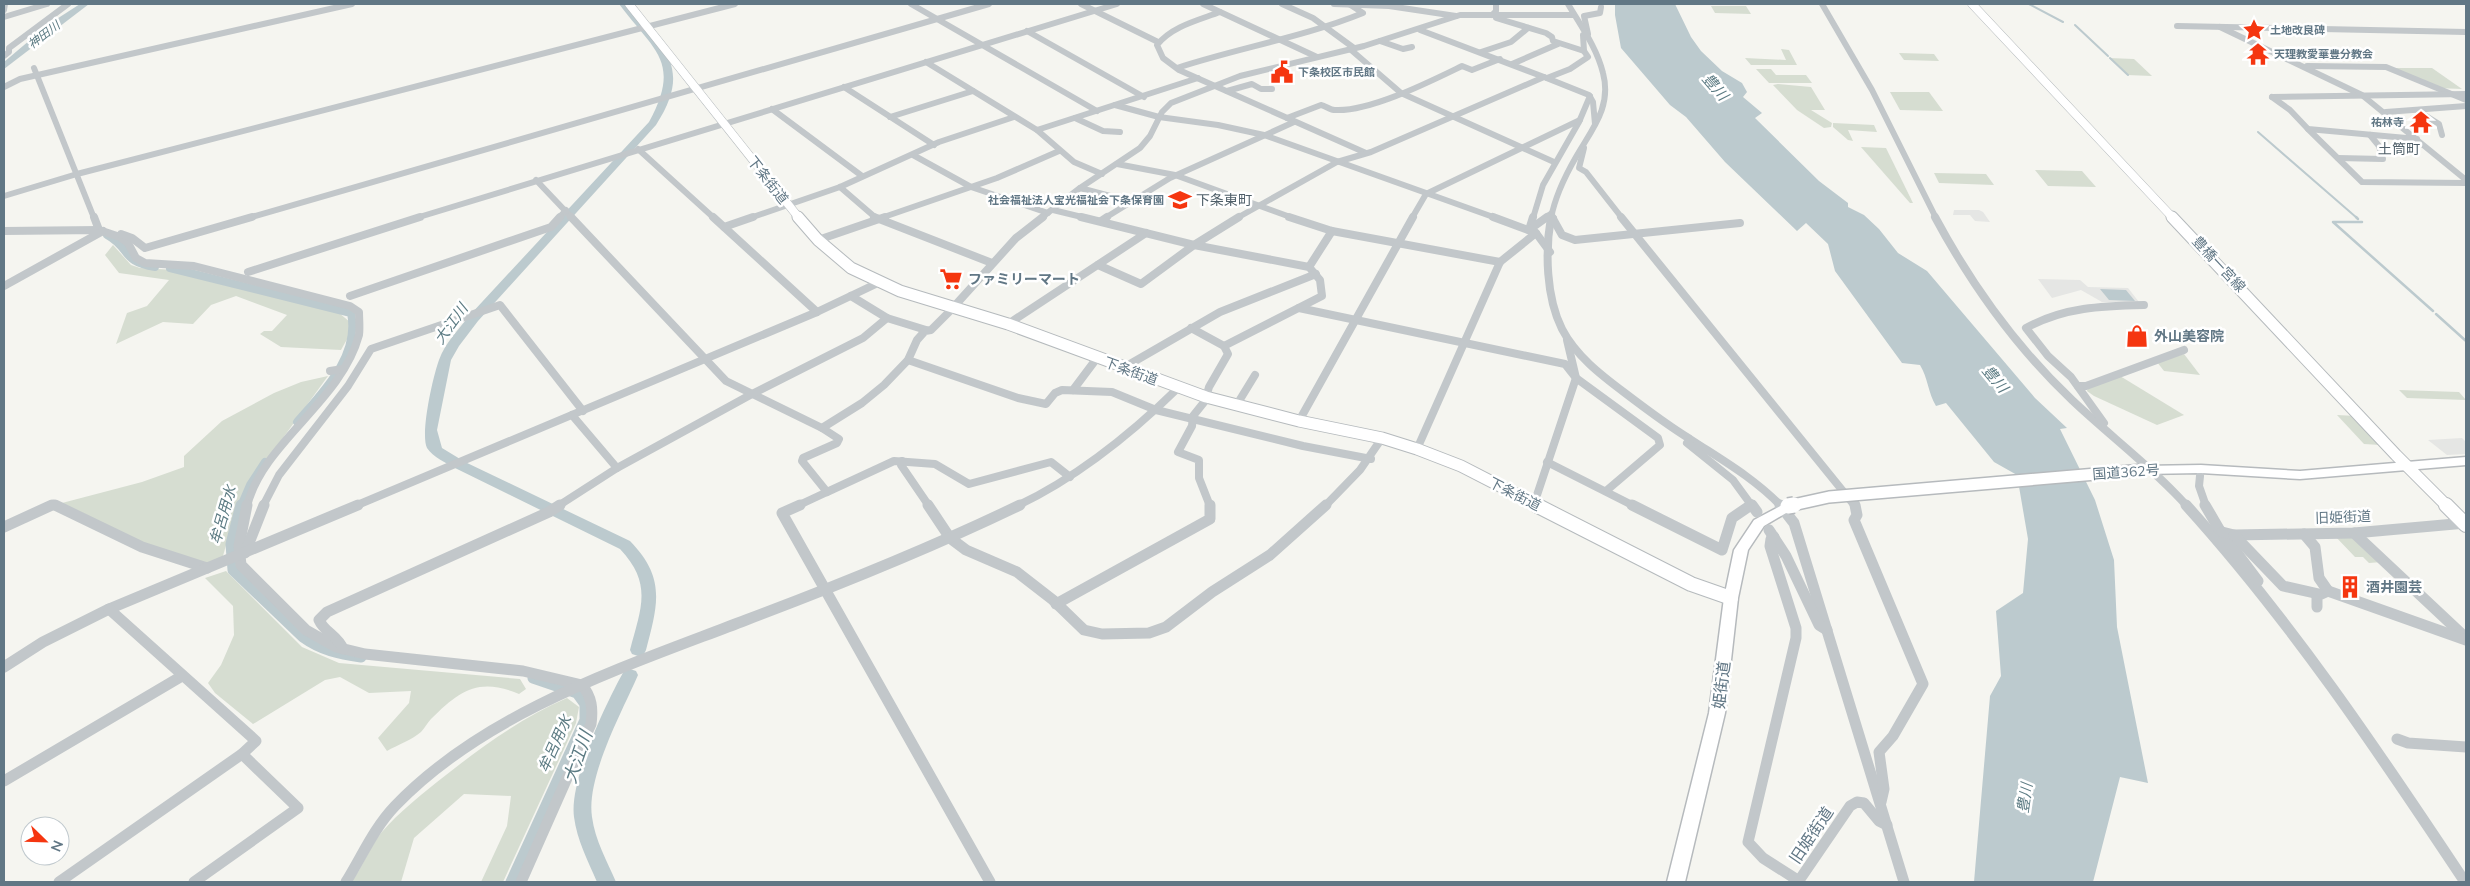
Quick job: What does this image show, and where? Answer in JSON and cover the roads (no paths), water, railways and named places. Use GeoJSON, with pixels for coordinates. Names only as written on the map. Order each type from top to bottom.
{"type":"FeatureCollection","features":[{"type":"Feature","properties":{"kind":"highway","name":"国道362号"},"geometry":{"type":"LineString","coordinates":[[1786,507],[1829,496],[2147,470],[2202,469],[2300,475],[2466,461]]}},
{"type":"Feature","properties":{"kind":"highway","name":"姫街道"},"geometry":{"type":"LineString","coordinates":[[1676,882],[1717,713],[1731,598],[1741,550],[1745,541],[1759,523],[1786,507]]}},
{"type":"Feature","properties":{"kind":"main road","name":"下条街道"},"geometry":{"type":"LineString","coordinates":[[629,4],[788,206],[818,240],[851,268],[880,282],[1008,324],[1206,398],[1299,421],[1382,438],[1417,449],[1461,466],[1691,584],[1731,598]]}},
{"type":"Feature","properties":{"kind":"main road","name":"豊橋一宮線"},"geometry":{"type":"LineString","coordinates":[[1972,4],[2406,466],[2466,524]]}},
{"type":"Feature","properties":{"kind":"street"},"geometry":{"type":"LineString","coordinates":[[4,10],[5,4]]}},
{"type":"Feature","properties":{"kind":"street"},"geometry":{"type":"LineString","coordinates":[[4,18],[47,4]]}},
{"type":"Feature","properties":{"kind":"street"},"geometry":{"type":"LineString","coordinates":[[4,56],[9,52],[9,48],[28,32],[68,4]]}},
{"type":"Feature","properties":{"kind":"street"},"geometry":{"type":"LineString","coordinates":[[4,87],[16,80],[352,4]]}},
{"type":"Feature","properties":{"kind":"street"},"geometry":{"type":"LineString","coordinates":[[4,196],[78,174],[735,4]]}},
{"type":"Feature","properties":{"kind":"street"},"geometry":{"type":"LineString","coordinates":[[912,4],[1097,111]]}},
{"type":"Feature","properties":{"kind":"street"},"geometry":{"type":"LineString","coordinates":[[4,231],[114,234],[127,236],[145,248],[989,4]]}},
{"type":"Feature","properties":{"kind":"street"},"geometry":{"type":"LineString","coordinates":[[1081,4],[1158,42]]}},
{"type":"Feature","properties":{"kind":"street"},"geometry":{"type":"LineString","coordinates":[[248,272],[536,180],[1117,4]]}},
{"type":"Feature","properties":{"kind":"street"},"geometry":{"type":"LineString","coordinates":[[1207,4],[1220,12],[1317,57]]}},
{"type":"Feature","properties":{"kind":"street"},"geometry":{"type":"LineString","coordinates":[[1282,4],[1313,18],[1352,49],[1401,93],[1554,162]]}},
{"type":"Feature","properties":{"kind":"street"},"geometry":{"type":"LineString","coordinates":[[1334,4],[1367,4],[1456,16],[1574,15]]}},
{"type":"Feature","properties":{"kind":"street"},"geometry":{"type":"LineString","coordinates":[[1177,68],[1225,52],[1324,27],[1363,13],[1349,4]]}},
{"type":"Feature","properties":{"kind":"street"},"geometry":{"type":"LineString","coordinates":[[1404,8],[1414,4]]}},
{"type":"Feature","properties":{"kind":"street"},"geometry":{"type":"LineString","coordinates":[[1492,15],[1496,11],[1496,4]]}},
{"type":"Feature","properties":{"kind":"street"},"geometry":{"type":"LineString","coordinates":[[1534,504],[1576,378],[1566,337],[1551,301],[1550,252],[1552,215],[1572,164],[1595,124],[1606,98],[1600,60],[1568,4]]}},
{"type":"Feature","properties":{"kind":"street"},"geometry":{"type":"LineString","coordinates":[[1822,4],[1885,115],[1958,261],[1993,310],[2050,377],[2084,412],[2176,494],[2257,588],[2299,642],[2400,785],[2465,882]]}},
{"type":"Feature","properties":{"kind":"street"},"geometry":{"type":"LineString","coordinates":[[1098,265],[1141,284],[1194,245],[1256,206],[1337,162],[1366,154],[1586,59],[1588,57],[1584,51],[1583,35],[1588,34],[1584,16],[1600,13],[1601,7]]}},
{"type":"Feature","properties":{"kind":"street"},"geometry":{"type":"LineString","coordinates":[[1158,42],[1186,26],[1220,12]]}},
{"type":"Feature","properties":{"kind":"street"},"geometry":{"type":"LineString","coordinates":[[1484,15],[1549,35],[1558,44],[1584,51]]}},
{"type":"Feature","properties":{"kind":"street"},"geometry":{"type":"LineString","coordinates":[[851,296],[886,318],[931,330],[1016,238],[1080,188],[1146,143],[1159,117],[1171,103],[1240,76],[1352,49],[1420,29],[1456,16]]}},
{"type":"Feature","properties":{"kind":"street"},"geometry":{"type":"LineString","coordinates":[[2177,26],[2466,32]]}},
{"type":"Feature","properties":{"kind":"street"},"geometry":{"type":"LineString","coordinates":[[2220,27],[2305,66],[2362,95],[2386,112],[2466,181]]}},
{"type":"Feature","properties":{"kind":"street"},"geometry":{"type":"LineString","coordinates":[[1481,52],[1510,42],[1528,28]]}},
{"type":"Feature","properties":{"kind":"street"},"geometry":{"type":"LineString","coordinates":[[2258,45],[2252,36],[2262,28]]}},
{"type":"Feature","properties":{"kind":"street"},"geometry":{"type":"LineString","coordinates":[[1420,29],[1546,77],[1590,96],[1593,102],[1593,122],[1595,124]]}},
{"type":"Feature","properties":{"kind":"street"},"geometry":{"type":"LineString","coordinates":[[1027,32],[1144,96]]}},
{"type":"Feature","properties":{"kind":"street"},"geometry":{"type":"LineString","coordinates":[[1380,41],[1403,49],[1412,47]]}},
{"type":"Feature","properties":{"kind":"street"},"geometry":{"type":"LineString","coordinates":[[1158,42],[1158,52],[1168,64],[1366,154]]}},
{"type":"Feature","properties":{"kind":"street"},"geometry":{"type":"LineString","coordinates":[[1512,64],[1558,44]]}},
{"type":"Feature","properties":{"kind":"street"},"geometry":{"type":"LineString","coordinates":[[1287,118],[1321,105],[1334,110],[1342,110],[1380,101],[1462,66],[1472,70],[1500,59]]}},
{"type":"Feature","properties":{"kind":"street"},"geometry":{"type":"LineString","coordinates":[[926,62],[1037,130],[1059,152],[1080,166],[1102,174]]}},
{"type":"Feature","properties":{"kind":"street"},"geometry":{"type":"LineString","coordinates":[[2305,66],[2386,67],[2466,100]]}},
{"type":"Feature","properties":{"kind":"street"},"geometry":{"type":"LineString","coordinates":[[34,68],[78,174],[99,233]]}},
{"type":"Feature","properties":{"kind":"street"},"geometry":{"type":"LineString","coordinates":[[1037,130],[1198,78]]}},
{"type":"Feature","properties":{"kind":"street"},"geometry":{"type":"LineString","coordinates":[[1227,91],[1252,84],[1261,89],[1272,89]]}},
{"type":"Feature","properties":{"kind":"street"},"geometry":{"type":"LineString","coordinates":[[844,87],[934,145]]}},
{"type":"Feature","properties":{"kind":"street"},"geometry":{"type":"LineString","coordinates":[[890,117],[973,91]]}},
{"type":"Feature","properties":{"kind":"street"},"geometry":{"type":"LineString","coordinates":[[2466,94],[2272,97],[2290,110],[2362,182],[2466,181]]}},
{"type":"Feature","properties":{"kind":"street"},"geometry":{"type":"LineString","coordinates":[[1533,231],[1543,185],[1554,162],[1580,120],[1590,96]]}},
{"type":"Feature","properties":{"kind":"street"},"geometry":{"type":"LineString","coordinates":[[1115,105],[1159,117],[1218,125],[1264,135],[1533,231],[1550,252]]}},
{"type":"Feature","properties":{"kind":"street"},"geometry":{"type":"LineString","coordinates":[[2386,112],[2466,106]]}},
{"type":"Feature","properties":{"kind":"street"},"geometry":{"type":"LineString","coordinates":[[772,109],[862,176]]}},
{"type":"Feature","properties":{"kind":"street"},"geometry":{"type":"LineString","coordinates":[[2418,111],[2439,124],[2442,135]]}},
{"type":"Feature","properties":{"kind":"street"},"geometry":{"type":"LineString","coordinates":[[724,227],[840,187],[955,135],[1014,117]]}},
{"type":"Feature","properties":{"kind":"street"},"geometry":{"type":"LineString","coordinates":[[1075,118],[1103,131],[1120,132]]}},
{"type":"Feature","properties":{"kind":"street"},"geometry":{"type":"LineString","coordinates":[[1299,421],[1426,194],[1580,120]]}},
{"type":"Feature","properties":{"kind":"street"},"geometry":{"type":"LineString","coordinates":[[1101,222],[1129,202],[1175,175],[1294,122]]}},
{"type":"Feature","properties":{"kind":"street"},"geometry":{"type":"LineString","coordinates":[[2308,129],[2416,139]]}},
{"type":"Feature","properties":{"kind":"street"},"geometry":{"type":"LineString","coordinates":[[2338,158],[2383,159],[2379,146],[2370,135]]}},
{"type":"Feature","properties":{"kind":"street"},"geometry":{"type":"LineString","coordinates":[[1584,143],[1579,168],[1586,172],[1634,234],[1855,505],[1857,515],[1854,520],[1923,684],[1893,736],[1879,752],[1884,789],[1881,805]]}},
{"type":"Feature","properties":{"kind":"street"},"geometry":{"type":"LineString","coordinates":[[638,149],[817,312]]}},
{"type":"Feature","properties":{"kind":"street"},"geometry":{"type":"LineString","coordinates":[[818,240],[970,187],[1059,152]]}},
{"type":"Feature","properties":{"kind":"street"},"geometry":{"type":"LineString","coordinates":[[913,155],[970,187],[1050,211],[1194,245],[1309,268],[1316,274],[1320,280],[1322,296],[1224,346]]}},
{"type":"Feature","properties":{"kind":"street"},"geometry":{"type":"LineString","coordinates":[[1117,164],[1175,175],[1256,206],[1332,231],[1500,262]]}},
{"type":"Feature","properties":{"kind":"street"},"geometry":{"type":"LineString","coordinates":[[536,180],[726,381],[822,428],[839,439],[838,443],[803,458],[802,461],[827,492]]}},
{"type":"Feature","properties":{"kind":"street"},"geometry":{"type":"LineString","coordinates":[[840,187],[878,220],[992,263]]}},
{"type":"Feature","properties":{"kind":"street"},"geometry":{"type":"LineString","coordinates":[[1080,188],[1129,202]]}},
{"type":"Feature","properties":{"kind":"street"},"geometry":{"type":"LineString","coordinates":[[350,296],[551,227],[566,210]]}},
{"type":"Feature","properties":{"kind":"street"},"geometry":{"type":"LineString","coordinates":[[1417,449],[1500,262],[1552,215]]}},
{"type":"Feature","properties":{"kind":"street"},"geometry":{"type":"LineString","coordinates":[[1552,215],[1562,235],[1569,239],[1740,223]]}},
{"type":"Feature","properties":{"kind":"street"},"geometry":{"type":"LineString","coordinates":[[1309,268],[1332,231]]}},
{"type":"Feature","properties":{"kind":"street"},"geometry":{"type":"LineString","coordinates":[[4,236],[99,233]]}},
{"type":"Feature","properties":{"kind":"street"},"geometry":{"type":"LineString","coordinates":[[4,286],[99,233]]}},
{"type":"Feature","properties":{"kind":"street"},"geometry":{"type":"LineString","coordinates":[[1008,324],[1146,233]]}},
{"type":"Feature","properties":{"kind":"street"},"geometry":{"type":"LineString","coordinates":[[114,234],[128,243],[136,258],[144,263],[194,266],[356,309],[360,317],[357,341],[342,370],[253,487],[243,525],[239,555],[241,565],[306,630],[318,638],[343,649],[365,654],[523,671],[579,687],[590,697],[593,710],[591,724],[521,882]]}},
{"type":"Feature","properties":{"kind":"street"},"geometry":{"type":"LineString","coordinates":[[1123,368],[1220,312],[1316,274]]}},
{"type":"Feature","properties":{"kind":"street"},"geometry":{"type":"LineString","coordinates":[[4,668],[44,642],[109,609],[817,312],[880,282]]}},
{"type":"Feature","properties":{"kind":"street"},"geometry":{"type":"LineString","coordinates":[[239,555],[248,542],[279,475],[348,386],[370,349],[500,305],[583,410]]}},
{"type":"Feature","properties":{"kind":"street"},"geometry":{"type":"LineString","coordinates":[[2118,441],[2093,410],[2078,386],[2048,356],[2026,328],[2042,319],[2092,306],[2144,305]]}},
{"type":"Feature","properties":{"kind":"street"},"geometry":{"type":"LineString","coordinates":[[1299,308],[1565,364],[1576,378],[1658,438],[1660,445],[1606,491]]}},
{"type":"Feature","properties":{"kind":"street"},"geometry":{"type":"LineString","coordinates":[[343,649],[342,644],[320,624],[319,620],[327,612],[552,510],[616,468],[752,394],[863,338],[886,318]]}},
{"type":"Feature","properties":{"kind":"street"},"geometry":{"type":"LineString","coordinates":[[1056,604],[1210,519],[1212,516],[1211,508],[1199,478],[1199,460],[1178,452],[1192,426],[1192,419],[1206,398],[1209,386],[1228,354],[1224,346],[1191,328]]}},
{"type":"Feature","properties":{"kind":"street"},"geometry":{"type":"LineString","coordinates":[[822,428],[874,394],[908,360],[917,340],[926,330]]}},
{"type":"Feature","properties":{"kind":"street"},"geometry":{"type":"LineString","coordinates":[[1566,337],[1599,374],[1676,430],[1738,470],[1786,507],[1794,523],[1904,882]]}},
{"type":"Feature","properties":{"kind":"street"},"geometry":{"type":"LineString","coordinates":[[2078,386],[2086,386],[2184,350]]}},
{"type":"Feature","properties":{"kind":"street"},"geometry":{"type":"LineString","coordinates":[[1074,390],[1097,358]]}},
{"type":"Feature","properties":{"kind":"street"},"geometry":{"type":"LineString","coordinates":[[908,360],[1018,398],[1046,404],[1058,391],[1112,392],[1156,410],[1181,414],[1192,419],[1303,446],[1371,460]]}},
{"type":"Feature","properties":{"kind":"street"},"geometry":{"type":"LineString","coordinates":[[330,370],[342,370]]}},
{"type":"Feature","properties":{"kind":"street"},"geometry":{"type":"LineString","coordinates":[[1236,406],[1255,375]]}},
{"type":"Feature","properties":{"kind":"street"},"geometry":{"type":"LineString","coordinates":[[346,882],[377,827],[396,804],[424,780],[490,732],[513,718],[625,666],[905,559],[1035,497],[1070,477],[1156,410],[1178,388]]}},
{"type":"Feature","properties":{"kind":"street"},"geometry":{"type":"LineString","coordinates":[[572,415],[616,468]]}},
{"type":"Feature","properties":{"kind":"street"},"geometry":{"type":"LineString","coordinates":[[1547,462],[1722,550],[1726,530],[1732,518],[1755,508],[1733,480],[1680,437],[1676,430]]}},
{"type":"Feature","properties":{"kind":"street"},"geometry":{"type":"LineString","coordinates":[[902,461],[901,464],[950,538],[966,550],[1017,572],[1084,630],[1093,634],[1157,632],[1211,592],[1269,556],[1359,473],[1371,460],[1382,438]]}},
{"type":"Feature","properties":{"kind":"street"},"geometry":{"type":"LineString","coordinates":[[990,882],[782,513],[894,461],[938,465],[969,484],[978,484],[1014,471],[1050,462],[1070,477]]}},
{"type":"Feature","properties":{"kind":"street"},"geometry":{"type":"LineString","coordinates":[[2200,476],[2197,482],[2200,497],[2222,532],[2258,581],[2257,588]]}},
{"type":"Feature","properties":{"kind":"street"},"geometry":{"type":"LineString","coordinates":[[5,524],[54,504],[142,547],[206,568]]}},
{"type":"Feature","properties":{"kind":"street","name":"旧姫街道"},"geometry":{"type":"LineString","coordinates":[[2222,532],[2234,535],[2304,534],[2466,524]]}},
{"type":"Feature","properties":{"kind":"street"},"geometry":{"type":"LineString","coordinates":[[2354,532],[2466,639]]}},
{"type":"Feature","properties":{"kind":"street"},"geometry":{"type":"LineString","coordinates":[[1772,533],[1786,556],[1819,625],[1827,630]]}},
{"type":"Feature","properties":{"kind":"street"},"geometry":{"type":"LineString","coordinates":[[1772,533],[1770,546],[1796,628],[1796,638],[1748,842],[1750,848],[1757,854],[1799,882]]}},
{"type":"Feature","properties":{"kind":"street"},"geometry":{"type":"LineString","coordinates":[[2304,534],[2315,547],[2319,578],[2324,592],[2317,607]]}},
{"type":"Feature","properties":{"kind":"street"},"geometry":{"type":"LineString","coordinates":[[2234,535],[2283,586],[2324,592],[2466,639]]}},
{"type":"Feature","properties":{"kind":"street"},"geometry":{"type":"LineString","coordinates":[[59,882],[242,754],[256,741],[109,609]]}},
{"type":"Feature","properties":{"kind":"street"},"geometry":{"type":"LineString","coordinates":[[4,781],[182,676]]}},
{"type":"Feature","properties":{"kind":"street"},"geometry":{"type":"LineString","coordinates":[[2397,739],[2408,743],[2466,747]]}},
{"type":"Feature","properties":{"kind":"street"},"geometry":{"type":"LineString","coordinates":[[194,882],[298,808],[242,754]]}},
{"type":"Feature","properties":{"kind":"street","name":"旧姫街道"},"geometry":{"type":"LineString","coordinates":[[1799,882],[1850,806],[1857,802],[1864,803],[1879,820],[1887,825]]}},
{"type":"Feature","properties":{"kind":"water","name":"豊川"},"geometry":{"type":"Polygon","coordinates":[[[1615,4],[1675,4],[1691,37],[1701,51],[1722,71],[1742,83],[1747,92],[1743,97],[1762,113],[1755,118],[1819,181],[1848,203],[1848,207],[1864,215],[1879,229],[1898,253],[1927,271],[2035,398],[2067,428],[2060,429],[2095,500],[2114,560],[2117,627],[2148,783],[2120,777],[2093,882],[1974,882],[1990,696],[2001,676],[1996,611],[2023,593],[2028,539],[2017,475],[1994,462],[1946,403],[1936,406],[1920,365],[1902,363],[1835,271],[1828,244],[1806,223],[1797,231],[1725,162],[1686,117],[1670,105],[1621,48],[1615,4]]]}},
{"type":"Feature","properties":{"kind":"water"},"geometry":{"type":"Polygon","coordinates":[[[2100,289],[2126,290],[2135,301],[2109,300],[2100,289]]]}},
{"type":"Feature","properties":{"kind":"waterway","name":"神田川"},"geometry":{"type":"LineString","coordinates":[[4,66],[52,26],[85,4]]}},
{"type":"Feature","properties":{"kind":"waterway","name":"大江川"},"geometry":{"type":"LineString","coordinates":[[623,4],[648,33],[665,58],[669,71],[669,86],[664,103],[653,123],[474,318],[453,345],[445,360],[430,430],[433,446],[437,451],[460,465],[625,545],[637,557],[644,569],[650,594],[646,620],[638,650]]}},
{"type":"Feature","properties":{"kind":"waterway"},"geometry":{"type":"LineString","coordinates":[[2029,4],[2063,22]]}},
{"type":"Feature","properties":{"kind":"waterway"},"geometry":{"type":"LineString","coordinates":[[2075,25],[2108,56]]}},
{"type":"Feature","properties":{"kind":"waterway"},"geometry":{"type":"LineString","coordinates":[[2110,58],[2128,75]]}},
{"type":"Feature","properties":{"kind":"waterway"},"geometry":{"type":"LineString","coordinates":[[2258,132],[2357,218]]}},
{"type":"Feature","properties":{"kind":"waterway"},"geometry":{"type":"LineString","coordinates":[[2362,222],[2333,222],[2433,311]]}},
{"type":"Feature","properties":{"kind":"waterway","name":"牟呂用水"},"geometry":{"type":"LineString","coordinates":[[107,235],[115,240],[131,258],[144,265],[155,267]]}},
{"type":"Feature","properties":{"kind":"waterway","name":"牟呂用水"},"geometry":{"type":"LineString","coordinates":[[170,268],[351,313],[352,329],[350,344],[345,358],[328,386],[297,422]]}},
{"type":"Feature","properties":{"kind":"waterway"},"geometry":{"type":"LineString","coordinates":[[2436,314],[2466,341]]}},
{"type":"Feature","properties":{"kind":"waterway","name":"牟呂用水"},"geometry":{"type":"LineString","coordinates":[[241,506],[250,485],[265,462]]}},
{"type":"Feature","properties":{"kind":"waterway","name":"牟呂用水"},"geometry":{"type":"LineString","coordinates":[[241,505],[231,544],[233,570],[303,637],[331,651],[361,657]]}},
{"type":"Feature","properties":{"kind":"waterway","name":"大江川"},"geometry":{"type":"LineString","coordinates":[[606,882],[585,827],[582,809],[583,795],[600,742],[630,675]]}},
{"type":"Feature","properties":{"kind":"waterway","name":"牟呂用水"},"geometry":{"type":"LineString","coordinates":[[511,882],[585,720],[585,704],[577,693],[533,678]]}},
{"type":"Feature","properties":{"kind":"place","name":"土地改良碑"},"geometry":{"type":"Point","coordinates":[2254,30]}},
{"type":"Feature","properties":{"kind":"place","name":"天理教愛華豊分教会"},"geometry":{"type":"Point","coordinates":[2258,54]}},
{"type":"Feature","properties":{"kind":"place","name":"下条校区市民館"},"geometry":{"type":"Point","coordinates":[1282,72]}},
{"type":"Feature","properties":{"kind":"place","name":"祐林寺"},"geometry":{"type":"Point","coordinates":[2421,122]}},
{"type":"Feature","properties":{"kind":"place","name":"社会福祉法人宝光福祉会下条保育園"},"geometry":{"type":"Point","coordinates":[1180,200]}},
{"type":"Feature","properties":{"kind":"place","name":"ファミリーマート"},"geometry":{"type":"Point","coordinates":[951,279]}},
{"type":"Feature","properties":{"kind":"place","name":"外山美容院"},"geometry":{"type":"Point","coordinates":[2137,336]}},
{"type":"Feature","properties":{"kind":"place","name":"酒井園芸"},"geometry":{"type":"Point","coordinates":[2350,587]}},
{"type":"Feature","properties":{"kind":"district","name":"土筒町"},"geometry":{"type":"Point","coordinates":[2399,149]}},
{"type":"Feature","properties":{"kind":"district","name":"下条東町"},"geometry":{"type":"Point","coordinates":[1224,200]}}]}
